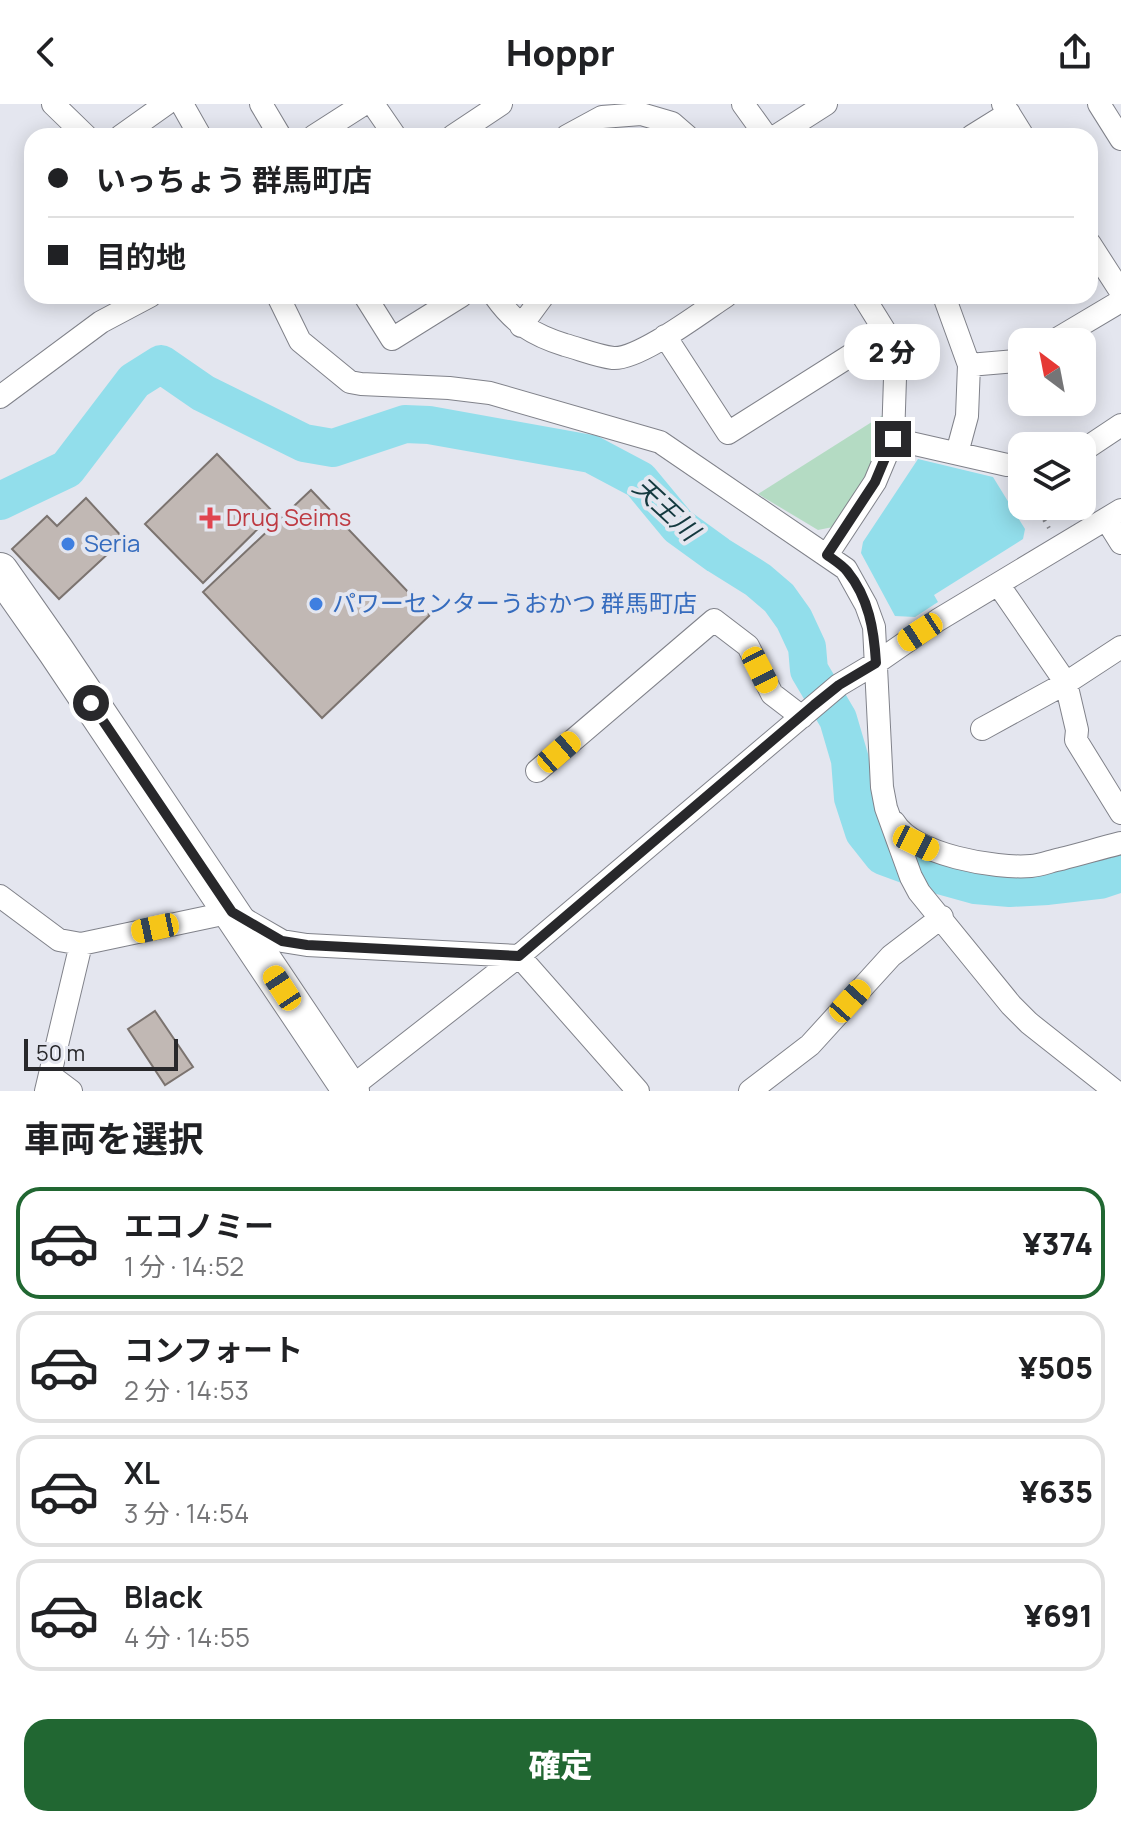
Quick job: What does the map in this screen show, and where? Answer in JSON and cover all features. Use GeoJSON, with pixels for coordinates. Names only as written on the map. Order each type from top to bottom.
{"type":"FeatureCollection","features":[{"type":"Feature","properties":{"kind":"main road"},"geometry":{"type":"LineString","coordinates":[[0,571],[350,1090]]}},
{"type":"Feature","properties":{"kind":"street"},"geometry":{"type":"LineString","coordinates":[[53,104],[78,128]]}},
{"type":"Feature","properties":{"kind":"street"},"geometry":{"type":"LineString","coordinates":[[132,128],[166,104]]}},
{"type":"Feature","properties":{"kind":"street"},"geometry":{"type":"LineString","coordinates":[[182,104],[196,128]]}},
{"type":"Feature","properties":{"kind":"street"},"geometry":{"type":"LineString","coordinates":[[261,104],[275,128]]}},
{"type":"Feature","properties":{"kind":"street"},"geometry":{"type":"LineString","coordinates":[[326,128],[364,104]]}},
{"type":"Feature","properties":{"kind":"street"},"geometry":{"type":"LineString","coordinates":[[373,104],[390,128]]}},
{"type":"Feature","properties":{"kind":"street"},"geometry":{"type":"LineString","coordinates":[[743,104],[760,128]]}},
{"type":"Feature","properties":{"kind":"street"},"geometry":{"type":"LineString","coordinates":[[788,128],[826,104]]}},
{"type":"Feature","properties":{"kind":"street"},"geometry":{"type":"LineString","coordinates":[[1099,104],[1121,139]]}},
{"type":"Feature","properties":{"kind":"street"},"geometry":{"type":"LineString","coordinates":[[464,128],[497,105]]}},
{"type":"Feature","properties":{"kind":"street"},"geometry":{"type":"LineString","coordinates":[[982,128],[1006,108],[1018,128]]}},
{"type":"Feature","properties":{"kind":"street"},"geometry":{"type":"LineString","coordinates":[[582,128],[602,117],[641,114],[672,123],[678,128]]}},
{"type":"Feature","properties":{"kind":"street"},"geometry":{"type":"LineString","coordinates":[[1098,256],[1121,292]]}},
{"type":"Feature","properties":{"kind":"street"},"geometry":{"type":"LineString","coordinates":[[1076,328],[1121,301]]}},
{"type":"Feature","properties":{"kind":"street"},"geometry":{"type":"LineString","coordinates":[[0,397],[101,322],[135,304]]}},
{"type":"Feature","properties":{"kind":"street"},"geometry":{"type":"LineString","coordinates":[[282,304],[300,341],[350,382],[490,393],[660,442],[846,569],[874,627],[882,787],[886,808],[911,877],[919,892],[1011,1005],[1029,1023],[1115,1091]]}},
{"type":"Feature","properties":{"kind":"street"},"geometry":{"type":"LineString","coordinates":[[370,304],[392,339],[448,304]]}},
{"type":"Feature","properties":{"kind":"street"},"geometry":{"type":"LineString","coordinates":[[501,304],[521,326],[547,339],[615,358],[637,352],[714,304]]}},
{"type":"Feature","properties":{"kind":"street"},"geometry":{"type":"LineString","coordinates":[[521,326],[537,304]]}},
{"type":"Feature","properties":{"kind":"street"},"geometry":{"type":"LineString","coordinates":[[827,555],[875,482],[893,439],[895,378],[886,333],[868,304]]}},
{"type":"Feature","properties":{"kind":"street"},"geometry":{"type":"LineString","coordinates":[[947,304],[969,365],[967,416],[957,453]]}},
{"type":"Feature","properties":{"kind":"street"},"geometry":{"type":"LineString","coordinates":[[665,336],[728,433],[886,333]]}},
{"type":"Feature","properties":{"kind":"street"},"geometry":{"type":"LineString","coordinates":[[969,365],[1008,362]]}},
{"type":"Feature","properties":{"kind":"street"},"geometry":{"type":"LineString","coordinates":[[1096,442],[1121,425]]}},
{"type":"Feature","properties":{"kind":"street"},"geometry":{"type":"LineString","coordinates":[[893,439],[1008,465]]}},
{"type":"Feature","properties":{"kind":"street"},"geometry":{"type":"LineString","coordinates":[[350,1090],[519,956],[839,685],[938,620],[1113,514],[1121,543]]}},
{"type":"Feature","properties":{"kind":"street"},"geometry":{"type":"LineString","coordinates":[[998,584],[1066,683],[1077,730],[1076,740],[1121,813]]}},
{"type":"Feature","properties":{"kind":"street"},"geometry":{"type":"LineString","coordinates":[[537,771],[714,620],[748,646],[772,694],[808,711]]}},
{"type":"Feature","properties":{"kind":"street"},"geometry":{"type":"LineString","coordinates":[[982,729],[1066,683],[1121,647]]}},
{"type":"Feature","properties":{"kind":"street"},"geometry":{"type":"LineString","coordinates":[[886,808],[898,829],[916,843],[938,853],[997,865],[1032,866],[1121,843]]}},
{"type":"Feature","properties":{"kind":"street"},"geometry":{"type":"LineString","coordinates":[[0,896],[59,940],[81,944],[232,912],[282,941],[307,945],[519,956],[638,1091]]}},
{"type":"Feature","properties":{"kind":"street"},"geometry":{"type":"LineString","coordinates":[[750,1091],[810,1045],[891,956],[942,917]]}},
{"type":"Feature","properties":{"kind":"street"},"geometry":{"type":"LineString","coordinates":[[71,1091],[49,1083],[81,944]]}},
{"type":"Feature","properties":{"kind":"path"},"geometry":{"type":"LineString","coordinates":[[1044,520],[1060,547]]}},
{"type":"Feature","properties":{"kind":"green space"},"geometry":{"type":"Polygon","coordinates":[[[886,413],[888,421],[872,470],[833,527],[818,530],[758,494],[886,413]]]}},
{"type":"Feature","properties":{"kind":"water"},"geometry":{"type":"Polygon","coordinates":[[[918,459],[993,477],[1008,501],[1008,520],[1019,520],[1025,529],[1023,539],[934,595],[938,602],[915,617],[895,616],[861,553],[863,542],[918,459]]]}},
{"type":"Feature","properties":{"kind":"building","name":"Drug Seims"},"geometry":{"type":"Polygon","coordinates":[[[217,454],[274,513],[203,583],[145,524],[217,454]]]}},
{"type":"Feature","properties":{"kind":"building","name":"パワーセンターうおかつ 群馬町店"},"geometry":{"type":"Polygon","coordinates":[[[311,490],[430,615],[322,718],[203,592],[311,490]]]}},
{"type":"Feature","properties":{"kind":"building","name":"Seria"},"geometry":{"type":"Polygon","coordinates":[[[86,498],[124,539],[59,599],[12,549],[47,516],[57,526],[86,498]]]}},
{"type":"Feature","properties":{"kind":"building"},"geometry":{"type":"Polygon","coordinates":[[[155,1011],[193,1067],[165,1085],[128,1029],[155,1011]]]}},
{"type":"Feature","properties":{"kind":"waterway","name":"天王川"},"geometry":{"type":"LineString","coordinates":[[0,501],[67,469],[134,381],[161,364],[203,393],[304,443],[333,448],[405,424],[429,425],[591,454],[640,480],[678,526],[758,580],[779,598],[794,619],[807,647],[809,670],[838,719],[850,760],[853,798],[864,832],[883,856],[975,885],[1010,888],[1100,880],[1121,873]]}},
{"type":"Feature","properties":{"kind":"place","name":"Drug Seims"},"geometry":{"type":"Point","coordinates":[210,518]}},
{"type":"Feature","properties":{"kind":"place","name":"Seria"},"geometry":{"type":"Point","coordinates":[68,544]}},
{"type":"Feature","properties":{"kind":"place","name":"パワーセンターうおかつ 群馬町店"},"geometry":{"type":"Point","coordinates":[316,604]}},
{"type":"Feature","properties":{"kind":"route"},"geometry":{"type":"LineString","coordinates":[[91,703],[232,912],[282,941],[307,945],[519,956],[814,705],[839,685],[876,663],[874,627],[866,605],[846,569],[827,555],[875,482],[893,439]]}}]}
